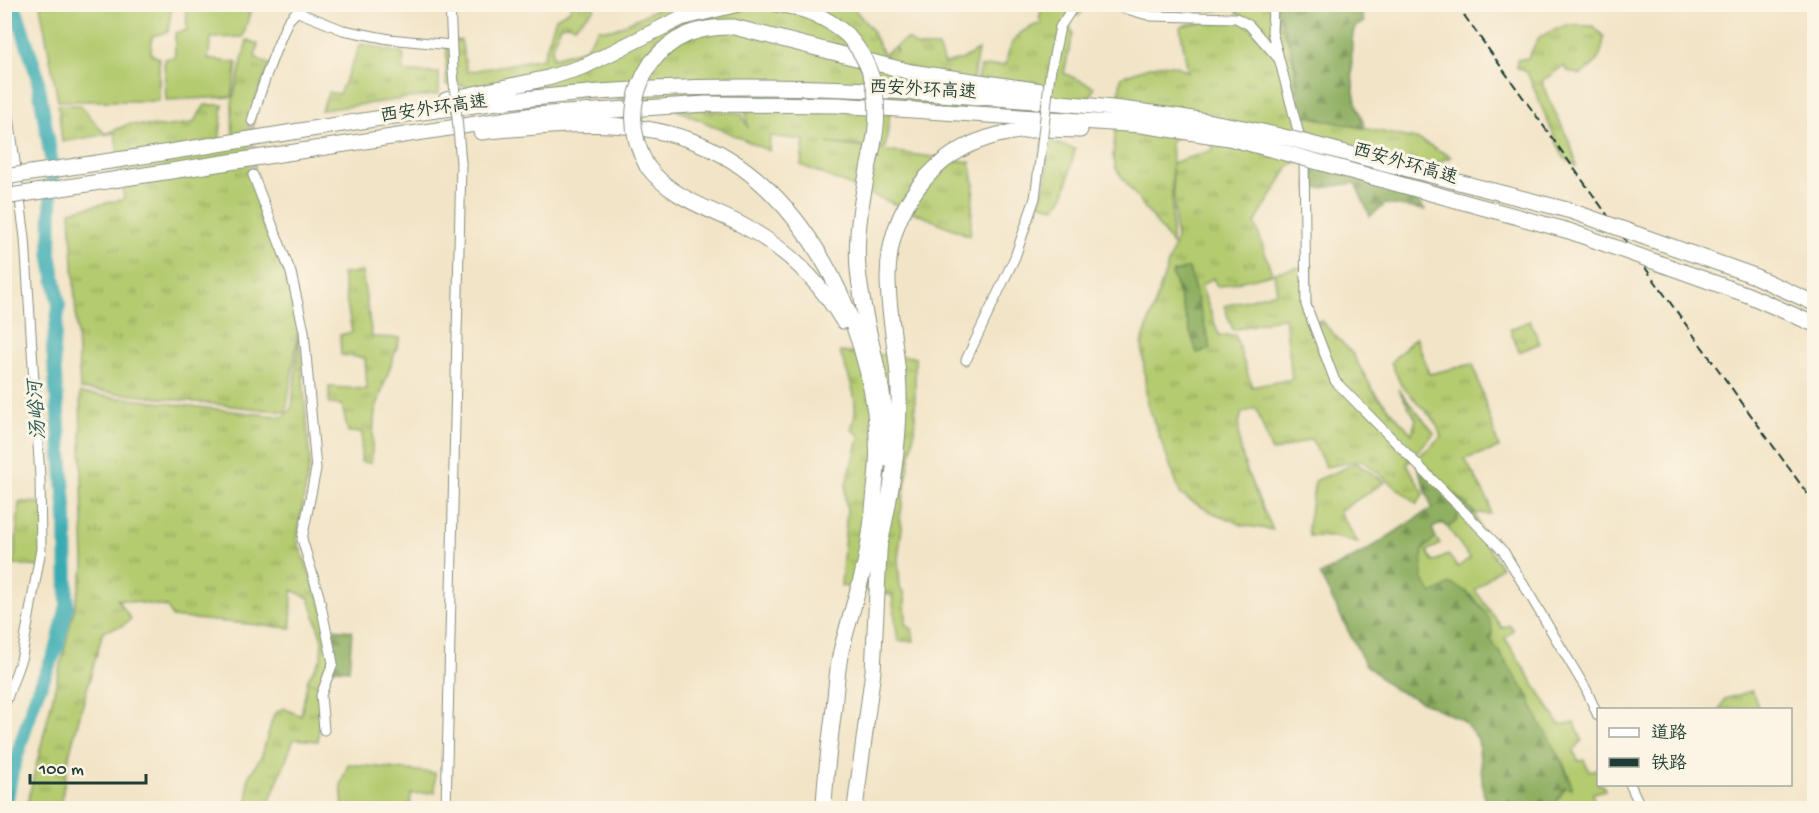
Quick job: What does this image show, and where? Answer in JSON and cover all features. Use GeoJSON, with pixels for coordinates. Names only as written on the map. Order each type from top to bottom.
{"type":"FeatureCollection","features":[{"type":"Feature","properties":{"kind":"highway"},"geometry":{"type":"LineString","coordinates":[[324,129],[548,78],[600,60],[681,18],[738,4]]}},
{"type":"Feature","properties":{"kind":"highway"},"geometry":{"type":"LineString","coordinates":[[776,4],[811,13],[847,35],[864,56],[876,89],[877,126],[860,210],[857,254],[860,284],[880,371],[887,423],[887,465],[873,671],[855,808]]}},
{"type":"Feature","properties":{"kind":"highway"},"geometry":{"type":"LineString","coordinates":[[868,375],[838,313],[818,285],[801,267],[763,237],[674,192],[646,166],[635,141],[632,115],[638,87],[651,63],[680,37],[709,28],[734,27],[930,75],[996,86],[1136,102],[1232,123]]}},
{"type":"Feature","properties":{"kind":"highway","name":"西安外环高速"},"geometry":{"type":"LineString","coordinates":[[4,177],[565,95],[753,88],[895,90],[1053,102],[1232,123],[1291,146],[1569,231],[1748,295],[1815,324]]}},
{"type":"Feature","properties":{"kind":"highway","name":"西安外环高速"},"geometry":{"type":"LineString","coordinates":[[4,197],[295,150],[570,110],[706,104],[837,105],[941,111],[1141,125],[1291,146],[1571,211],[1752,276],[1815,303]]}},
{"type":"Feature","properties":{"kind":"highway"},"geometry":{"type":"LineString","coordinates":[[295,150],[531,127],[591,124],[645,128],[697,142],[748,171],[795,219],[840,296],[856,335],[868,375],[876,422],[876,468],[866,559],[841,653],[824,808]]}},
{"type":"Feature","properties":{"kind":"highway"},"geometry":{"type":"LineString","coordinates":[[880,544],[899,436],[899,388],[888,280],[889,255],[900,217],[912,194],[929,174],[949,157],[972,144],[997,135],[1024,131],[1092,130],[1240,140]]}},
{"type":"Feature","properties":{"kind":"street"},"geometry":{"type":"LineString","coordinates":[[446,808],[461,163],[451,45],[450,4]]}},
{"type":"Feature","properties":{"kind":"street"},"geometry":{"type":"LineString","coordinates":[[966,360],[1015,257],[1035,198],[1050,74],[1060,27],[1075,4]]}},
{"type":"Feature","properties":{"kind":"street"},"geometry":{"type":"LineString","coordinates":[[1109,4],[1151,16],[1236,18],[1250,25],[1279,59]]}},
{"type":"Feature","properties":{"kind":"street"},"geometry":{"type":"LineString","coordinates":[[1273,4],[1272,32],[1306,163],[1306,305],[1335,381],[1504,552],[1586,689],[1597,712]]}},
{"type":"Feature","properties":{"kind":"street"},"geometry":{"type":"LineString","coordinates":[[252,121],[262,85],[289,20],[299,8],[343,30],[389,39],[451,45]]}},
{"type":"Feature","properties":{"kind":"street"},"geometry":{"type":"LineString","coordinates":[[4,78],[25,238],[39,467],[41,549],[22,656],[4,707]]}},
{"type":"Feature","properties":{"kind":"street"},"geometry":{"type":"LineString","coordinates":[[253,175],[291,273],[304,331],[316,469],[302,539],[319,596],[333,663],[321,695],[324,730]]}},
{"type":"Feature","properties":{"kind":"street"},"geometry":{"type":"LineString","coordinates":[[1631,786],[1641,808]]}},
{"type":"Feature","properties":{"kind":"green space"},"geometry":{"type":"Polygon","coordinates":[[[40,5],[172,5],[168,32],[152,36],[151,54],[159,58],[159,101],[58,101],[40,5]]]}},
{"type":"Feature","properties":{"kind":"green space"},"geometry":{"type":"Polygon","coordinates":[[[186,5],[252,5],[243,37],[211,38],[208,59],[237,63],[232,97],[166,100],[164,59],[175,57],[175,33],[187,30],[186,5]]]}},
{"type":"Feature","properties":{"kind":"green space"},"geometry":{"type":"Polygon","coordinates":[[[571,5],[594,5],[594,9],[575,26],[567,24],[560,27],[552,47],[553,58],[585,49],[598,29],[615,29],[665,5],[851,5],[871,29],[883,54],[895,47],[896,53],[897,45],[907,39],[918,47],[938,47],[944,64],[961,60],[978,50],[967,112],[892,101],[885,148],[827,143],[970,162],[974,183],[970,236],[801,165],[804,140],[770,136],[769,151],[673,108],[741,113],[748,128],[745,108],[446,85],[447,42],[461,40],[467,72],[543,58],[556,18],[570,10],[571,5]]]}},
{"type":"Feature","properties":{"kind":"green space"},"geometry":{"type":"Polygon","coordinates":[[[1044,5],[1089,5],[1078,16],[1074,12],[1068,23],[1073,33],[1064,73],[1094,87],[1079,134],[1048,123],[1054,102],[977,79],[980,67],[1006,65],[1007,56],[1016,37],[1027,29],[1042,23],[1039,17],[1044,5]]]}},
{"type":"Feature","properties":{"kind":"green space"},"geometry":{"type":"Polygon","coordinates":[[[1182,5],[1234,5],[1234,10],[1181,11],[1182,5]]]}},
{"type":"Feature","properties":{"kind":"green space"},"geometry":{"type":"Polygon","coordinates":[[[1237,5],[1271,5],[1291,48],[1297,89],[1295,93],[1280,50],[1237,12],[1237,5]]]}},
{"type":"Feature","properties":{"kind":"green space"},"geometry":{"type":"Polygon","coordinates":[[[1274,5],[1359,5],[1364,22],[1355,27],[1353,34],[1352,75],[1356,102],[1366,129],[1302,115],[1298,117],[1298,85],[1294,59],[1274,5]]]}},
{"type":"Feature","properties":{"kind":"green space"},"geometry":{"type":"Polygon","coordinates":[[[1221,20],[1244,22],[1276,53],[1298,117],[1302,115],[1420,140],[1451,157],[1407,176],[1405,188],[1376,167],[1363,167],[1360,173],[1305,157],[1290,165],[1255,223],[1272,274],[1217,287],[1213,278],[1201,286],[1219,335],[1235,335],[1252,387],[1292,379],[1285,317],[1233,330],[1224,306],[1277,292],[1274,272],[1312,265],[1309,319],[1313,331],[1320,320],[1352,353],[1374,392],[1412,434],[1416,419],[1398,389],[1434,433],[1407,464],[1424,494],[1417,504],[1362,460],[1326,467],[1311,439],[1272,452],[1256,408],[1242,413],[1239,441],[1247,472],[1273,530],[1242,525],[1207,510],[1181,495],[1147,403],[1142,343],[1176,240],[1172,164],[1172,244],[1116,169],[1113,156],[1121,77],[1163,64],[1180,67],[1188,72],[1180,27],[1221,20]],[[1210,126],[1171,140],[1172,163],[1213,150],[1210,126]]]}},
{"type":"Feature","properties":{"kind":"green space"},"geometry":{"type":"Polygon","coordinates":[[[1566,25],[1593,26],[1604,37],[1598,59],[1586,71],[1580,75],[1568,71],[1564,66],[1542,81],[1550,103],[1566,133],[1576,166],[1563,157],[1527,72],[1517,68],[1517,60],[1528,58],[1539,37],[1566,25]]]}},
{"type":"Feature","properties":{"kind":"green space"},"geometry":{"type":"Polygon","coordinates":[[[247,40],[258,44],[255,57],[270,65],[255,99],[251,162],[260,219],[288,275],[299,327],[286,412],[80,389],[70,211],[124,199],[115,133],[62,142],[58,105],[80,105],[105,134],[129,124],[162,127],[193,123],[205,105],[223,105],[219,143],[233,145],[232,103],[247,40]]]}},
{"type":"Feature","properties":{"kind":"green space"},"geometry":{"type":"Polygon","coordinates":[[[361,44],[403,53],[404,72],[439,73],[439,94],[321,110],[329,92],[339,94],[361,44]]]}},
{"type":"Feature","properties":{"kind":"green space"},"geometry":{"type":"Polygon","coordinates":[[[1044,140],[1075,149],[1065,193],[1056,208],[1039,203],[1046,181],[1048,162],[1040,157],[1047,149],[1041,146],[1044,140]]]}},
{"type":"Feature","properties":{"kind":"green space"},"geometry":{"type":"Polygon","coordinates":[[[1309,165],[1359,173],[1363,166],[1381,171],[1412,195],[1425,210],[1386,204],[1370,216],[1355,183],[1308,190],[1309,165]]]}},
{"type":"Feature","properties":{"kind":"green space"},"geometry":{"type":"Polygon","coordinates":[[[1189,268],[1211,349],[1197,353],[1172,273],[1189,268]]]}},
{"type":"Feature","properties":{"kind":"green space"},"geometry":{"type":"Polygon","coordinates":[[[362,272],[372,337],[400,338],[375,411],[371,463],[361,462],[362,432],[348,432],[342,405],[329,404],[329,387],[367,389],[365,358],[341,355],[340,335],[352,332],[342,274],[362,272]]]}},
{"type":"Feature","properties":{"kind":"green space"},"geometry":{"type":"Polygon","coordinates":[[[1530,321],[1540,343],[1519,352],[1510,329],[1530,321]]]}},
{"type":"Feature","properties":{"kind":"green space"},"geometry":{"type":"Polygon","coordinates":[[[299,333],[310,461],[297,540],[335,641],[335,659],[321,688],[318,741],[294,739],[267,808],[248,808],[248,778],[262,755],[274,714],[283,708],[301,716],[308,678],[321,659],[322,639],[309,598],[292,590],[291,628],[172,617],[167,607],[117,599],[131,619],[122,626],[103,631],[70,751],[60,808],[26,808],[84,568],[80,393],[284,417],[292,407],[299,333]]]}},
{"type":"Feature","properties":{"kind":"green space"},"geometry":{"type":"Polygon","coordinates":[[[1416,337],[1429,374],[1473,364],[1499,448],[1465,459],[1489,502],[1490,514],[1475,513],[1415,460],[1441,437],[1436,422],[1401,385],[1391,362],[1416,337]]]}},
{"type":"Feature","properties":{"kind":"green space"},"geometry":{"type":"Polygon","coordinates":[[[840,352],[915,357],[915,428],[900,518],[902,527],[898,559],[900,587],[905,594],[906,625],[912,629],[914,641],[898,641],[892,595],[841,586],[847,508],[845,490],[859,435],[851,429],[855,400],[840,352]]]}},
{"type":"Feature","properties":{"kind":"green space"},"geometry":{"type":"Polygon","coordinates":[[[1415,460],[1475,513],[1466,519],[1458,510],[1458,520],[1448,528],[1443,523],[1432,528],[1436,538],[1423,550],[1439,589],[1450,583],[1461,587],[1490,617],[1502,657],[1530,698],[1533,709],[1554,742],[1573,790],[1564,788],[1553,808],[1485,808],[1478,739],[1462,720],[1392,688],[1365,664],[1320,575],[1366,551],[1432,508],[1415,460]]]}},
{"type":"Feature","properties":{"kind":"green space"},"geometry":{"type":"Polygon","coordinates":[[[1356,463],[1385,482],[1339,511],[1358,543],[1334,537],[1309,536],[1308,527],[1315,481],[1356,463]]]}},
{"type":"Feature","properties":{"kind":"green space"},"geometry":{"type":"Polygon","coordinates":[[[19,502],[45,503],[43,567],[14,565],[19,502]]]}},
{"type":"Feature","properties":{"kind":"green space"},"geometry":{"type":"Polygon","coordinates":[[[1458,510],[1466,519],[1475,513],[1486,545],[1501,567],[1475,590],[1502,628],[1510,625],[1513,630],[1505,638],[1559,724],[1575,723],[1582,740],[1574,751],[1578,761],[1584,760],[1589,771],[1597,769],[1597,786],[1603,786],[1605,790],[1593,793],[1595,808],[1553,808],[1565,788],[1572,789],[1569,777],[1530,698],[1491,640],[1492,631],[1487,614],[1474,598],[1458,587],[1450,584],[1432,594],[1422,578],[1423,550],[1436,538],[1440,544],[1427,551],[1433,562],[1448,555],[1458,567],[1470,558],[1448,528],[1458,520],[1458,510]]]}},
{"type":"Feature","properties":{"kind":"green space"},"geometry":{"type":"Polygon","coordinates":[[[332,629],[352,631],[349,670],[332,669],[335,659],[332,629]]]}},
{"type":"Feature","properties":{"kind":"green space"},"geometry":{"type":"Polygon","coordinates":[[[1752,691],[1759,708],[1720,708],[1725,699],[1752,691]]]}},
{"type":"Feature","properties":{"kind":"green space"},"geometry":{"type":"Polygon","coordinates":[[[348,764],[435,773],[435,792],[411,794],[410,808],[343,808],[341,784],[348,764]]]}},
{"type":"Feature","properties":{"kind":"waterway","name":"汤峪河"},"geometry":{"type":"LineString","coordinates":[[5,808],[12,772],[35,698],[57,647],[67,605],[66,518],[53,348],[59,306],[50,253],[52,164],[37,75],[14,4]]}},
{"type":"Feature","properties":{"kind":"tunnel"},"geometry":{"type":"LineString","coordinates":[[252,121],[253,175]]}},
{"type":"Feature","properties":{"kind":"railway"},"geometry":{"type":"LineString","coordinates":[[1456,4],[1814,503]]}}]}
